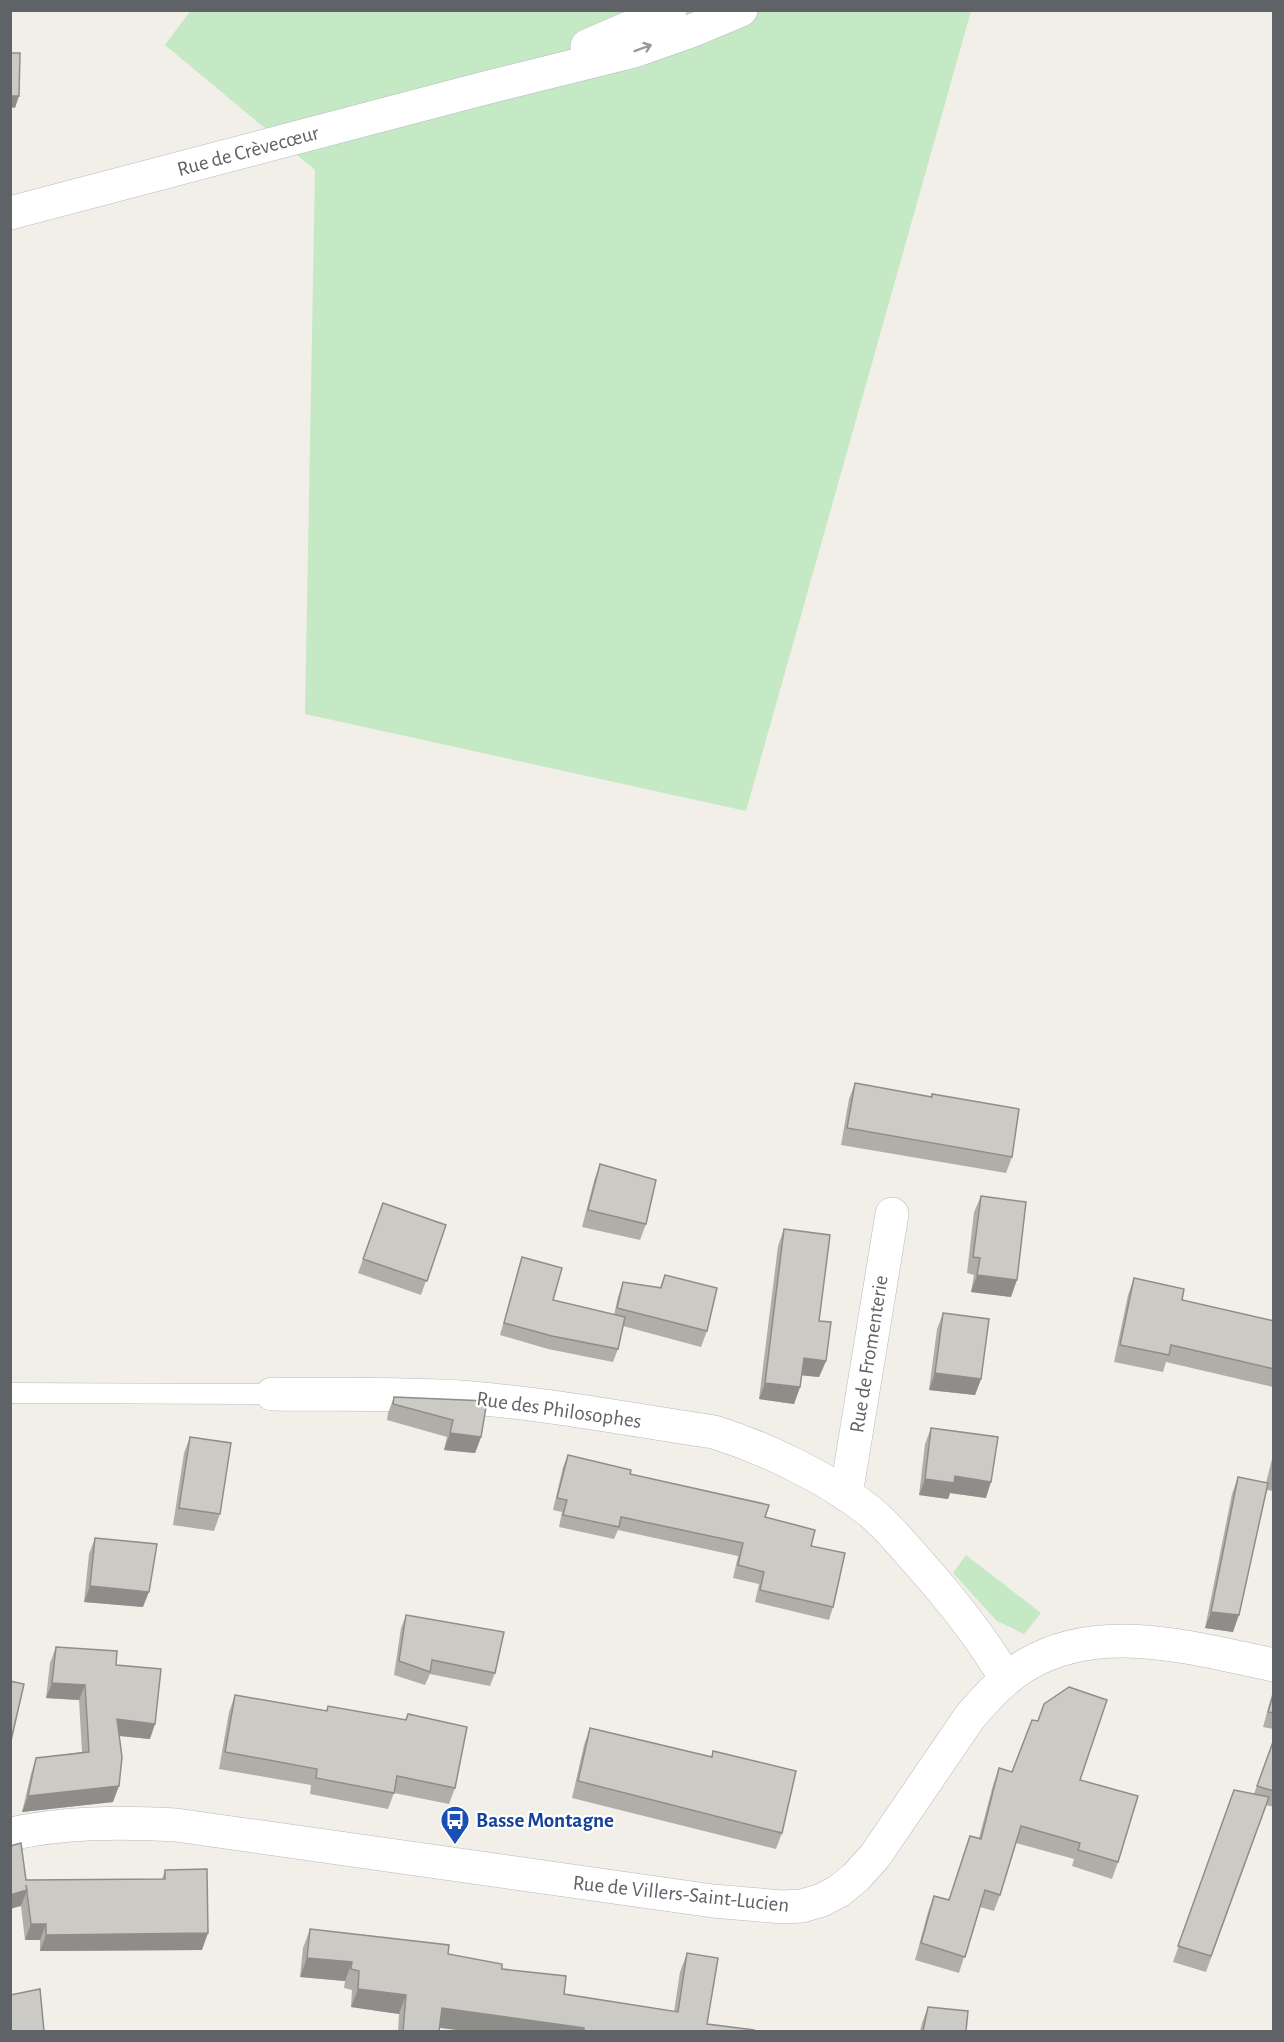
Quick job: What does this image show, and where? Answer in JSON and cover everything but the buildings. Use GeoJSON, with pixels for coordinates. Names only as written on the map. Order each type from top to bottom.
{"type":"FeatureCollection","features":[{"type":"Feature","properties":{"kind":"street","name":"Rue de Crèvecœur"},"geometry":{"type":"LineString","coordinates":[[485,88],[670,10]]}},
{"type":"Feature","properties":{"kind":"street","name":"Rue de Crèvecœur"},"geometry":{"type":"LineString","coordinates":[[10,213],[634,51],[692,31],[741,10]]}},
{"type":"Feature","properties":{"kind":"street","name":"Rue de Fromenterie"},"geometry":{"type":"LineString","coordinates":[[846,1495],[892,1214]]}},
{"type":"Feature","properties":{"kind":"street","name":"Rue des Philosophes"},"geometry":{"type":"LineString","coordinates":[[272,1394],[430,1396],[519,1403],[714,1432],[770,1452],[846,1495],[868,1510],[891,1531],[949,1597],[989,1650],[1006,1679]]}},
{"type":"Feature","properties":{"kind":"street","name":"Rue de Villers-Saint-Lucien"},"geometry":{"type":"LineString","coordinates":[[10,1834],[57,1826],[93,1824],[132,1822],[176,1825],[691,1898],[772,1907],[802,1906],[822,1900],[856,1877],[875,1856],[969,1718],[1006,1679],[1027,1664],[1049,1654],[1094,1641],[1106,1641],[1164,1645],[1274,1665]]}},
{"type":"Feature","properties":{"kind":"lane","name":"Rue des Philosophes"},"geometry":{"type":"LineString","coordinates":[[10,1393],[272,1394]]}},
{"type":"Feature","properties":{"kind":"green space"},"geometry":{"type":"Polygon","coordinates":[[[191,10],[971,11],[746,811],[305,714],[315,170],[165,45],[191,10]]]}},
{"type":"Feature","properties":{"kind":"green space"},"geometry":{"type":"Polygon","coordinates":[[[966,1555],[1041,1613],[1024,1634],[997,1621],[953,1573],[966,1555]]]}},
{"type":"Feature","properties":{"kind":"place","name":"Basse Montagne"},"geometry":{"type":"Point","coordinates":[455,1846]}}]}
